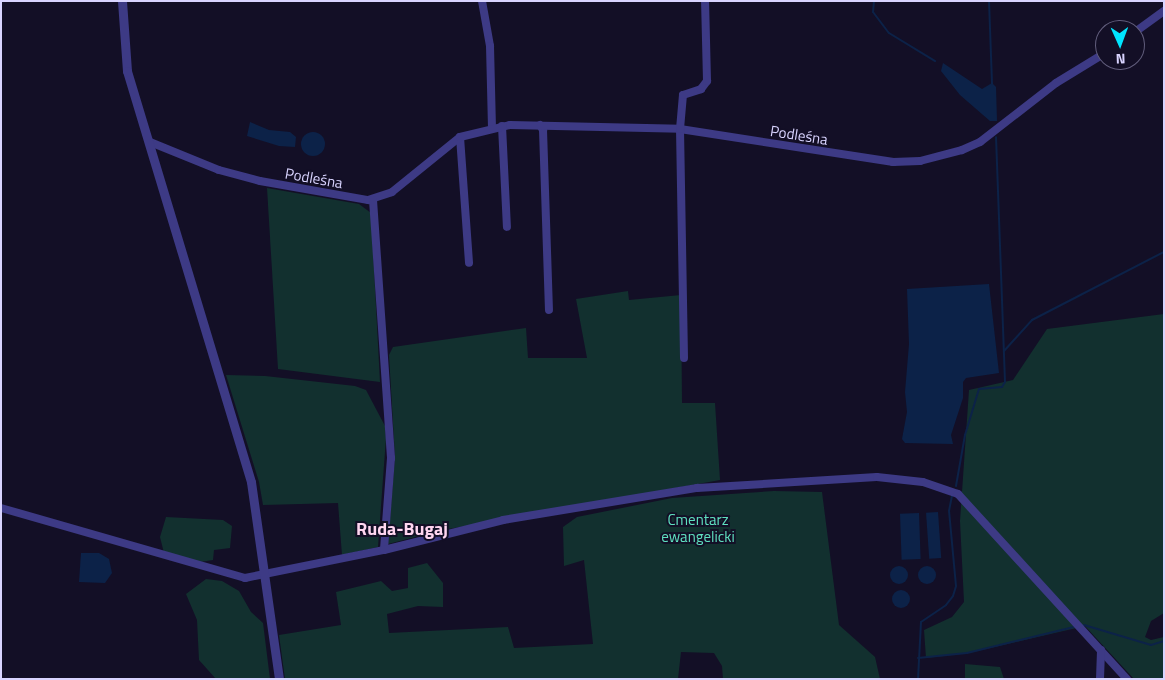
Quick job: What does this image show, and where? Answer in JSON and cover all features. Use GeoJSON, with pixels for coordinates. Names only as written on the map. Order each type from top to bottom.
{"type":"FeatureCollection","features":[{"type":"Feature","properties":{"kind":"street"},"geometry":{"type":"LineString","coordinates":[[122,1],[126,64],[150,142],[181,257],[239,436],[256,506],[279,679]]}},
{"type":"Feature","properties":{"kind":"street"},"geometry":{"type":"LineString","coordinates":[[482,1],[490,46],[492,127]]}},
{"type":"Feature","properties":{"kind":"street"},"geometry":{"type":"LineString","coordinates":[[684,358],[680,129],[683,95],[700,89],[707,81],[705,1]]}},
{"type":"Feature","properties":{"kind":"street"},"geometry":{"type":"LineString","coordinates":[[1145,25],[1164,11]]}},
{"type":"Feature","properties":{"kind":"street","name":"Podleśna"},"geometry":{"type":"LineString","coordinates":[[150,142],[196,161],[260,181],[373,200],[392,192],[460,137],[492,127],[502,126],[540,125],[680,129],[893,162],[920,161],[962,150],[980,142],[1056,84],[1095,59]]}},
{"type":"Feature","properties":{"kind":"street"},"geometry":{"type":"LineString","coordinates":[[540,125],[543,130],[549,310]]}},
{"type":"Feature","properties":{"kind":"street"},"geometry":{"type":"LineString","coordinates":[[502,126],[506,227]]}},
{"type":"Feature","properties":{"kind":"street"},"geometry":{"type":"LineString","coordinates":[[460,137],[469,263]]}},
{"type":"Feature","properties":{"kind":"street"},"geometry":{"type":"LineString","coordinates":[[373,200],[390,452],[384,550]]}},
{"type":"Feature","properties":{"kind":"street"},"geometry":{"type":"LineString","coordinates":[[1,508],[226,575],[245,578],[384,550],[503,520],[696,488],[877,478],[923,482],[958,494],[1127,679]]}},
{"type":"Feature","properties":{"kind":"street"},"geometry":{"type":"LineString","coordinates":[[1100,679],[1101,650]]}},
{"type":"Feature","properties":{"kind":"green space"},"geometry":{"type":"Polygon","coordinates":[[[267,188],[359,204],[371,213],[380,382],[278,369],[267,188]]]}},
{"type":"Feature","properties":{"kind":"green space"},"geometry":{"type":"Polygon","coordinates":[[[628,291],[629,300],[681,295],[682,403],[715,403],[720,480],[443,530],[388,544],[395,457],[389,355],[393,347],[526,328],[528,358],[587,358],[576,299],[628,291]]]}},
{"type":"Feature","properties":{"kind":"green space"},"geometry":{"type":"Polygon","coordinates":[[[1164,314],[1164,613],[1151,621],[1145,637],[1151,640],[1164,637],[1164,679],[1134,679],[1085,626],[969,653],[926,658],[924,630],[952,617],[964,602],[960,521],[969,390],[1013,380],[1047,329],[1164,314]]]}},
{"type":"Feature","properties":{"kind":"green space"},"geometry":{"type":"Polygon","coordinates":[[[226,375],[265,376],[355,386],[366,390],[385,426],[386,438],[378,547],[342,555],[338,503],[263,505],[259,482],[226,375]]]}},
{"type":"Feature","properties":{"kind":"green space","name":"Cmentarz ewangelicki"},"geometry":{"type":"Polygon","coordinates":[[[774,491],[822,492],[839,625],[875,657],[880,679],[723,679],[722,666],[714,653],[681,652],[678,679],[285,679],[279,635],[341,625],[336,592],[381,581],[392,591],[408,588],[408,568],[427,563],[443,583],[443,607],[418,606],[387,614],[389,633],[508,627],[514,648],[593,644],[584,560],[564,566],[563,527],[577,517],[672,498],[774,491]]]}},
{"type":"Feature","properties":{"kind":"green space"},"geometry":{"type":"Polygon","coordinates":[[[166,517],[223,520],[232,526],[230,548],[214,550],[213,560],[200,562],[164,553],[160,537],[166,517]]]}},
{"type":"Feature","properties":{"kind":"green space"},"geometry":{"type":"Polygon","coordinates":[[[206,579],[222,581],[239,591],[251,612],[263,623],[270,679],[216,679],[199,660],[197,620],[186,594],[206,579]]]}},
{"type":"Feature","properties":{"kind":"green space"},"geometry":{"type":"Polygon","coordinates":[[[965,664],[1000,667],[1004,679],[965,679],[965,664]]]}},
{"type":"Feature","properties":{"kind":"water"},"geometry":{"type":"Polygon","coordinates":[[[943,63],[982,89],[992,83],[996,87],[997,121],[990,121],[960,95],[941,71],[943,63]]]}},
{"type":"Feature","properties":{"kind":"water"},"geometry":{"type":"Polygon","coordinates":[[[250,122],[269,130],[290,132],[296,137],[295,147],[279,146],[247,136],[250,122]]]}},
{"type":"Feature","properties":{"kind":"water"},"geometry":{"type":"Polygon","coordinates":[[[308,132],[318,132],[325,139],[325,149],[318,156],[308,156],[301,149],[301,139],[308,132]]]}},
{"type":"Feature","properties":{"kind":"water"},"geometry":{"type":"Polygon","coordinates":[[[989,284],[999,373],[966,378],[963,382],[963,398],[951,435],[953,444],[905,443],[902,439],[907,412],[905,392],[909,344],[907,289],[989,284]]]}},
{"type":"Feature","properties":{"kind":"water"},"geometry":{"type":"Polygon","coordinates":[[[938,512],[941,558],[929,559],[926,513],[938,512]]]}},
{"type":"Feature","properties":{"kind":"water"},"geometry":{"type":"Polygon","coordinates":[[[919,513],[921,559],[902,560],[900,514],[919,513]]]}},
{"type":"Feature","properties":{"kind":"water"},"geometry":{"type":"Polygon","coordinates":[[[81,553],[99,553],[109,559],[112,573],[105,583],[79,582],[81,553]]]}},
{"type":"Feature","properties":{"kind":"water"},"geometry":{"type":"Polygon","coordinates":[[[899,566],[905,569],[908,575],[905,581],[899,584],[893,581],[890,575],[893,569],[899,566]]]}},
{"type":"Feature","properties":{"kind":"water"},"geometry":{"type":"Polygon","coordinates":[[[927,566],[933,569],[936,575],[933,581],[927,584],[921,581],[918,575],[921,569],[927,566]]]}},
{"type":"Feature","properties":{"kind":"water"},"geometry":{"type":"Polygon","coordinates":[[[901,590],[907,593],[910,599],[907,605],[901,608],[895,605],[892,599],[895,593],[901,590]]]}},
{"type":"Feature","properties":{"kind":"waterway"},"geometry":{"type":"LineString","coordinates":[[874,1],[873,12],[889,33],[935,61]]}},
{"type":"Feature","properties":{"kind":"waterway"},"geometry":{"type":"LineString","coordinates":[[989,1],[992,84]]}},
{"type":"Feature","properties":{"kind":"waterway"},"geometry":{"type":"LineString","coordinates":[[956,486],[965,435],[979,389],[1002,387],[1005,382],[996,137]]}},
{"type":"Feature","properties":{"kind":"waterway"},"geometry":{"type":"LineString","coordinates":[[1004,351],[1032,320],[1164,252]]}},
{"type":"Feature","properties":{"kind":"waterway"},"geometry":{"type":"LineString","coordinates":[[918,679],[921,622],[946,605],[953,596],[956,586],[949,511],[952,495]]}},
{"type":"Feature","properties":{"kind":"waterway"},"geometry":{"type":"LineString","coordinates":[[1084,625],[1151,645],[1164,641]]}},
{"type":"Feature","properties":{"kind":"waterway"},"geometry":{"type":"LineString","coordinates":[[918,658],[967,653],[1074,627]]}},
{"type":"Feature","properties":{"kind":"district","name":"Ruda-Bugaj"},"geometry":{"type":"Point","coordinates":[402,529]}}]}
